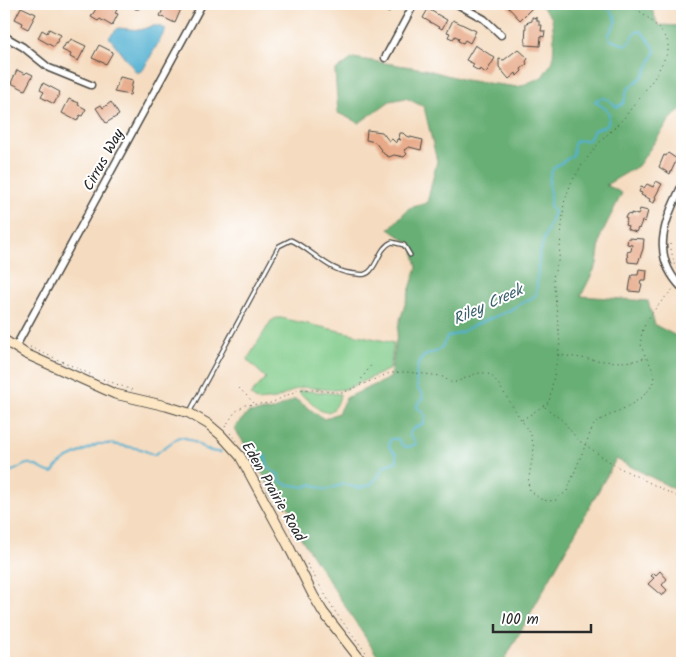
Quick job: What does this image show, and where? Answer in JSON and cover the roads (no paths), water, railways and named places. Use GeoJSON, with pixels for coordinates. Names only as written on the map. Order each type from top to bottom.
{"type":"FeatureCollection","features":[{"type":"Feature","properties":{"kind":"street","name":"Cirrus Way"},"geometry":{"type":"LineString","coordinates":[[17,345],[202,4]]}},
{"type":"Feature","properties":{"kind":"street"},"geometry":{"type":"LineString","coordinates":[[385,58],[414,4]]}},
{"type":"Feature","properties":{"kind":"street"},"geometry":{"type":"LineString","coordinates":[[457,4],[484,18],[501,35]]}},
{"type":"Feature","properties":{"kind":"street"},"geometry":{"type":"LineString","coordinates":[[4,36],[24,47],[49,68],[91,85]]}},
{"type":"Feature","properties":{"kind":"street"},"geometry":{"type":"LineString","coordinates":[[680,286],[667,267],[664,256],[663,232],[682,185]]}},
{"type":"Feature","properties":{"kind":"street","name":"Eden Prairie Road"},"geometry":{"type":"LineString","coordinates":[[4,340],[115,394],[189,413],[211,426],[240,456],[313,596],[323,612],[363,663]]}},
{"type":"Feature","properties":{"kind":"lane"},"geometry":{"type":"LineString","coordinates":[[189,413],[279,246],[291,240],[324,263],[346,273],[357,274],[370,272],[378,261],[383,248],[392,242],[404,245],[410,255]]}},
{"type":"Feature","properties":{"kind":"water"},"geometry":{"type":"Polygon","coordinates":[[[152,26],[166,29],[143,70],[137,73],[109,37],[118,28],[140,30],[152,26]]]}},
{"type":"Feature","properties":{"kind":"waterway","name":"Riley Creek"},"geometry":{"type":"LineString","coordinates":[[251,450],[265,456],[269,468],[279,475],[281,481],[285,484],[305,487],[311,484],[326,490],[344,484],[358,488],[370,485],[384,466],[397,461],[396,454],[390,448],[391,439],[398,439],[403,446],[408,447],[416,444],[414,439],[409,436],[413,429],[424,423],[425,415],[417,408],[417,405],[423,398],[422,393],[418,390],[416,381],[418,365],[423,357],[439,350],[447,337],[504,313],[536,295],[539,257],[554,212],[550,207],[549,181],[552,171],[557,165],[573,155],[576,141],[589,140],[594,130],[606,126],[609,112],[595,101],[604,98],[617,107],[621,105],[624,102],[627,90],[644,75],[655,52],[654,47],[641,31],[636,32],[626,45],[611,40],[608,36],[616,21],[606,4]]}},
{"type":"Feature","properties":{"kind":"waterway","name":"Riley Creek"},"geometry":{"type":"LineString","coordinates":[[4,469],[12,471],[30,464],[53,473],[56,467],[66,459],[98,444],[112,444],[141,449],[154,455],[179,437],[215,452],[221,452]]}}]}
